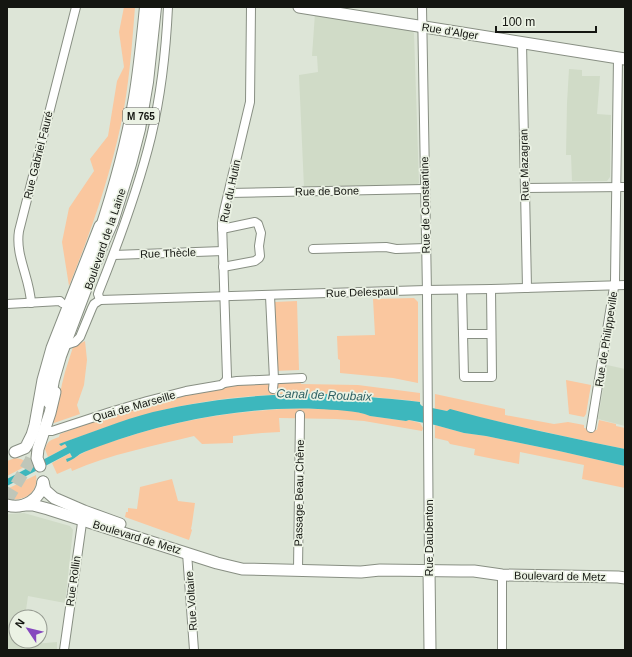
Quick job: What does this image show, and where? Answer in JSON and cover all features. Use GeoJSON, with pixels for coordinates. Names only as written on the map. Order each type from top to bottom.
{"type":"FeatureCollection","features":[{"type":"Feature","properties":{"kind":"main road","name":"Boulevard de la Laine"},"geometry":{"type":"LineString","coordinates":[[11,453],[25,448],[32,435],[43,380],[52,348],[94,239],[109,217],[133,111],[141,60],[146,7]]}},
{"type":"Feature","properties":{"kind":"main road","name":"Boulevard de la Laine"},"geometry":{"type":"LineString","coordinates":[[13,506],[31,502],[41,489],[38,449],[52,406],[59,376],[109,217],[130,164],[140,122],[147,82],[155,7]]}},
{"type":"Feature","properties":{"kind":"main road","name":"Rue d'Alger"},"geometry":{"type":"LineString","coordinates":[[299,7],[622,58]]}},
{"type":"Feature","properties":{"kind":"main road"},"geometry":{"type":"LineString","coordinates":[[47,402],[62,351],[100,249],[109,217]]}},
{"type":"Feature","properties":{"kind":"main road"},"geometry":{"type":"LineString","coordinates":[[11,453],[27,454],[40,468]]}},
{"type":"Feature","properties":{"kind":"main road","name":"Boulevard de Metz"},"geometry":{"type":"LineString","coordinates":[[40,468],[44,488],[50,496],[83,516],[187,553],[242,569],[361,572],[380,570],[482,577],[502,575],[623,577]]}},
{"type":"Feature","properties":{"kind":"main road","name":"Boulevard de Metz"},"geometry":{"type":"LineString","coordinates":[[13,506],[41,507],[83,516],[252,569]]}},
{"type":"Feature","properties":{"kind":"main road","name":"Rue Daubenton"},"geometry":{"type":"LineString","coordinates":[[429,573],[430,650]]}},
{"type":"Feature","properties":{"kind":"street","name":"Rue Gabriel Fauré"},"geometry":{"type":"LineString","coordinates":[[34,302],[30,295],[19,251],[18,238],[76,7]]}},
{"type":"Feature","properties":{"kind":"street"},"geometry":{"type":"LineString","coordinates":[[69,344],[75,342],[80,337],[94,304],[100,300],[98,294],[99,291],[114,255],[136,192],[152,133],[157,106],[167,35],[168,7]]}},
{"type":"Feature","properties":{"kind":"street","name":"Rue du Hutin"},"geometry":{"type":"LineString","coordinates":[[226,380],[222,229],[223,218],[250,102],[251,7]]}},
{"type":"Feature","properties":{"kind":"street","name":"Rue de Constantine"},"geometry":{"type":"LineString","coordinates":[[422,7],[428,404]]}},
{"type":"Feature","properties":{"kind":"street","name":"Rue Mazagran"},"geometry":{"type":"LineString","coordinates":[[522,42],[527,288]]}},
{"type":"Feature","properties":{"kind":"street","name":"Rue de Philippeville"},"geometry":{"type":"LineString","coordinates":[[591,428],[614,286],[621,187],[622,58]]}},
{"type":"Feature","properties":{"kind":"street"},"geometry":{"type":"LineString","coordinates":[[525,188],[621,187]]}},
{"type":"Feature","properties":{"kind":"street","name":"Rue de Bone"},"geometry":{"type":"LineString","coordinates":[[229,193],[425,189]]}},
{"type":"Feature","properties":{"kind":"street"},"geometry":{"type":"LineString","coordinates":[[222,229],[256,222],[261,235],[259,246],[260,256],[257,260],[223,267]]}},
{"type":"Feature","properties":{"kind":"street"},"geometry":{"type":"LineString","coordinates":[[314,249],[386,247],[396,249],[426,248]]}},
{"type":"Feature","properties":{"kind":"street","name":"Rue Thècle"},"geometry":{"type":"LineString","coordinates":[[114,255],[222,250]]}},
{"type":"Feature","properties":{"kind":"street","name":"Rue Delespaul"},"geometry":{"type":"LineString","coordinates":[[100,300],[625,285]]}},
{"type":"Feature","properties":{"kind":"street"},"geometry":{"type":"LineString","coordinates":[[462,290],[464,377],[492,377],[491,289]]}},
{"type":"Feature","properties":{"kind":"street"},"geometry":{"type":"LineString","coordinates":[[270,296],[274,379],[273,389]]}},
{"type":"Feature","properties":{"kind":"street"},"geometry":{"type":"LineString","coordinates":[[7,304],[60,301],[62,303]]}},
{"type":"Feature","properties":{"kind":"street"},"geometry":{"type":"LineString","coordinates":[[463,334],[492,334]]}},
{"type":"Feature","properties":{"kind":"street","name":"Quai de Marseille"},"geometry":{"type":"LineString","coordinates":[[44,431],[52,431],[147,401],[217,386],[226,380],[237,381],[302,378]]}},
{"type":"Feature","properties":{"kind":"street","name":"Rue Daubenton"},"geometry":{"type":"LineString","coordinates":[[428,404],[429,573]]}},
{"type":"Feature","properties":{"kind":"street","name":"Passage Beau Chêne"},"geometry":{"type":"LineString","coordinates":[[298,570],[300,415]]}},
{"type":"Feature","properties":{"kind":"street","name":"Rue Rollin"},"geometry":{"type":"LineString","coordinates":[[64,650],[83,516]]}},
{"type":"Feature","properties":{"kind":"street","name":"Rue Voltaire"},"geometry":{"type":"LineString","coordinates":[[187,553],[194,650]]}},
{"type":"Feature","properties":{"kind":"street"},"geometry":{"type":"LineString","coordinates":[[502,575],[502,650]]}},
{"type":"Feature","properties":{"kind":"shaded area"},"geometry":{"type":"Polygon","coordinates":[[[124,7],[135,7],[124,110],[111,166],[84,247],[69,286],[62,242],[69,208],[94,171],[90,159],[108,136],[117,81],[124,67],[119,32],[124,7]]]}},
{"type":"Feature","properties":{"kind":"shaded area"},"geometry":{"type":"Polygon","coordinates":[[[315,13],[412,31],[414,33],[419,183],[414,186],[304,188],[299,75],[318,72],[317,56],[312,56],[315,13]]]}},
{"type":"Feature","properties":{"kind":"shaded area"},"geometry":{"type":"Polygon","coordinates":[[[569,69],[582,70],[582,76],[600,76],[597,114],[611,115],[610,177],[607,181],[572,181],[571,155],[566,155],[569,69]]]}},
{"type":"Feature","properties":{"kind":"shaded area"},"geometry":{"type":"Polygon","coordinates":[[[414,298],[418,302],[418,383],[393,378],[340,373],[337,336],[375,335],[373,299],[414,298]]]}},
{"type":"Feature","properties":{"kind":"shaded area"},"geometry":{"type":"Polygon","coordinates":[[[297,301],[299,370],[275,371],[274,302],[297,301]]]}},
{"type":"Feature","properties":{"kind":"shaded area"},"geometry":{"type":"Polygon","coordinates":[[[85,341],[87,360],[84,385],[77,405],[80,414],[54,423],[52,422],[73,347],[85,341]]]}},
{"type":"Feature","properties":{"kind":"shaded area"},"geometry":{"type":"Polygon","coordinates":[[[607,365],[625,369],[625,426],[598,419],[607,365]]]}},
{"type":"Feature","properties":{"kind":"shaded area"},"geometry":{"type":"Polygon","coordinates":[[[300,379],[301,384],[358,385],[420,393],[420,402],[308,394],[222,399],[169,409],[117,423],[60,444],[65,444],[67,447],[48,457],[45,449],[49,442],[59,437],[60,434],[115,414],[150,404],[223,386],[300,379]]]}},
{"type":"Feature","properties":{"kind":"shaded area"},"geometry":{"type":"Polygon","coordinates":[[[566,380],[591,385],[586,414],[584,417],[569,414],[566,380]]]}},
{"type":"Feature","properties":{"kind":"shaded area"},"geometry":{"type":"Polygon","coordinates":[[[435,394],[505,409],[505,415],[554,424],[568,422],[584,425],[584,428],[597,430],[599,420],[616,424],[616,426],[625,428],[625,449],[449,410],[435,409],[435,394]]]}},
{"type":"Feature","properties":{"kind":"shaded area"},"geometry":{"type":"Polygon","coordinates":[[[301,408],[346,410],[363,413],[370,416],[406,421],[409,420],[420,423],[423,428],[422,431],[364,421],[279,418],[280,432],[233,436],[233,443],[202,444],[194,436],[117,455],[72,471],[71,468],[57,474],[52,463],[70,453],[73,459],[86,451],[101,445],[150,430],[196,419],[266,410],[301,408]]]}},
{"type":"Feature","properties":{"kind":"shaded area"},"geometry":{"type":"Polygon","coordinates":[[[435,425],[464,433],[486,436],[625,466],[625,488],[582,479],[584,465],[520,452],[519,464],[474,455],[475,449],[450,444],[448,441],[435,438],[435,425]]]}},
{"type":"Feature","properties":{"kind":"shaded area"},"geometry":{"type":"Polygon","coordinates":[[[15,458],[21,459],[30,464],[7,476],[7,461],[15,458]]]}},
{"type":"Feature","properties":{"kind":"shaded area"},"geometry":{"type":"Polygon","coordinates":[[[36,475],[35,487],[29,495],[19,499],[7,498],[7,489],[36,475]]]}},
{"type":"Feature","properties":{"kind":"shaded area"},"geometry":{"type":"Polygon","coordinates":[[[172,479],[178,501],[195,503],[192,530],[189,540],[125,517],[126,512],[128,512],[128,508],[137,509],[140,487],[172,479]]]}},
{"type":"Feature","properties":{"kind":"shaded area"},"geometry":{"type":"Polygon","coordinates":[[[24,513],[70,526],[73,530],[65,603],[28,596],[26,609],[8,609],[8,649],[48,649],[48,643],[57,642],[57,650],[7,650],[7,515],[24,513]]]}},
{"type":"Feature","properties":{"kind":"water","name":"Canal de Roubaix"},"geometry":{"type":"Polygon","coordinates":[[[292,394],[347,395],[420,402],[422,406],[447,411],[450,409],[515,426],[625,449],[625,466],[486,436],[464,433],[409,420],[406,421],[370,416],[345,411],[291,409],[235,413],[208,417],[153,429],[93,449],[80,454],[67,462],[66,459],[72,457],[70,453],[7,486],[7,479],[67,447],[65,444],[61,446],[59,444],[130,419],[170,408],[205,402],[257,396],[292,394]]]}},
{"type":"Feature","properties":{"kind":"tunnel"},"geometry":{"type":"LineString","coordinates":[[7,500],[30,461],[38,443]]}}]}
